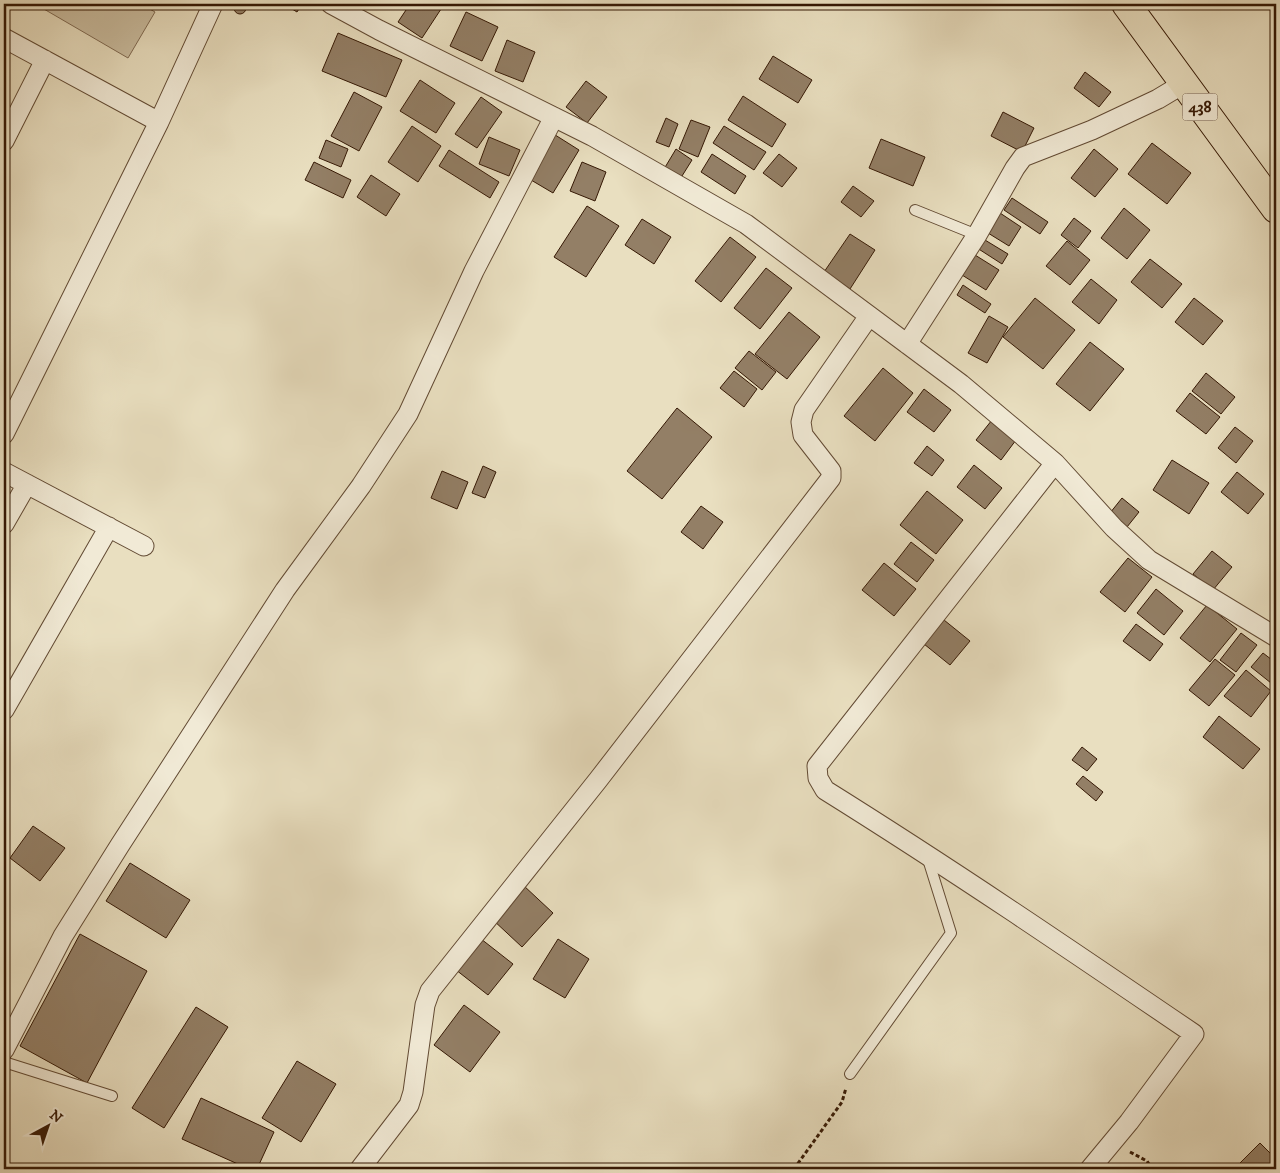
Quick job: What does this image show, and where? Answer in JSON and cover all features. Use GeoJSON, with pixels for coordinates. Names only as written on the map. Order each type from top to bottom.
{"type":"FeatureCollection","features":[{"type":"Feature","properties":{"kind":"main road","name":"438"},"geometry":{"type":"LineString","coordinates":[[1126,4],[1276,210]]}},
{"type":"Feature","properties":{"kind":"street"},"geometry":{"type":"LineString","coordinates":[[4,434],[159,122],[213,4]]}},
{"type":"Feature","properties":{"kind":"street"},"geometry":{"type":"LineString","coordinates":[[331,4],[378,30],[592,136],[746,224],[961,384],[1055,463],[1114,528],[1149,560],[1276,636]]}},
{"type":"Feature","properties":{"kind":"street"},"geometry":{"type":"LineString","coordinates":[[4,38],[159,122]]}},
{"type":"Feature","properties":{"kind":"street"},"geometry":{"type":"LineString","coordinates":[[4,141],[45,60]]}},
{"type":"Feature","properties":{"kind":"street"},"geometry":{"type":"LineString","coordinates":[[908,344],[977,235],[1023,157],[1092,130],[1158,99],[1183,84]]}},
{"type":"Feature","properties":{"kind":"street"},"geometry":{"type":"LineString","coordinates":[[4,1050],[64,936],[120,845],[284,590],[361,486],[408,414],[474,271],[554,116]]}},
{"type":"Feature","properties":{"kind":"street"},"geometry":{"type":"LineString","coordinates":[[360,1169],[409,1104],[413,1092],[426,1005],[430,992],[598,780],[830,478],[831,471],[802,435],[801,422],[804,410],[869,316]]}},
{"type":"Feature","properties":{"kind":"street"},"geometry":{"type":"LineString","coordinates":[[1055,463],[817,766],[818,778],[825,790],[926,853],[1194,1034],[1129,1122],[1090,1169]]}},
{"type":"Feature","properties":{"kind":"street"},"geometry":{"type":"LineString","coordinates":[[4,472],[144,546]]}},
{"type":"Feature","properties":{"kind":"street"},"geometry":{"type":"LineString","coordinates":[[4,524],[27,484]]}},
{"type":"Feature","properties":{"kind":"street"},"geometry":{"type":"LineString","coordinates":[[4,710],[109,527]]}},
{"type":"Feature","properties":{"kind":"lane"},"geometry":{"type":"LineString","coordinates":[[915,210],[977,235]]}},
{"type":"Feature","properties":{"kind":"lane"},"geometry":{"type":"LineString","coordinates":[[850,1074],[951,933],[926,853]]}},
{"type":"Feature","properties":{"kind":"lane"},"geometry":{"type":"LineString","coordinates":[[4,1062],[112,1096]]}},
{"type":"Feature","properties":{"kind":"path"},"geometry":{"type":"LineString","coordinates":[[794,1169],[842,1102],[850,1074]]}},
{"type":"Feature","properties":{"kind":"path"},"geometry":{"type":"LineString","coordinates":[[1112,1142],[1147,1161],[1152,1169]]}},
{"type":"Feature","properties":{"kind":"shaded area"},"geometry":{"type":"Polygon","coordinates":[[[37,4],[141,4],[155,12],[128,58],[37,4]]]}},
{"type":"Feature","properties":{"kind":"building"},"geometry":{"type":"Polygon","coordinates":[[[240,2],[246,8],[240,14],[234,8],[240,2]]]}},
{"type":"Feature","properties":{"kind":"building"},"geometry":{"type":"Polygon","coordinates":[[[284,4],[302,4],[297,12],[284,4]]]}},
{"type":"Feature","properties":{"kind":"building"},"geometry":{"type":"Polygon","coordinates":[[[410,4],[440,4],[443,6],[422,38],[398,22],[410,4]]]}},
{"type":"Feature","properties":{"kind":"building"},"geometry":{"type":"Polygon","coordinates":[[[466,12],[498,27],[482,61],[450,46],[466,12]]]}},
{"type":"Feature","properties":{"kind":"building"},"geometry":{"type":"Polygon","coordinates":[[[338,33],[402,60],[386,97],[322,71],[338,33]]]}},
{"type":"Feature","properties":{"kind":"building"},"geometry":{"type":"Polygon","coordinates":[[[507,40],[535,52],[523,82],[495,71],[507,40]]]}},
{"type":"Feature","properties":{"kind":"building"},"geometry":{"type":"Polygon","coordinates":[[[773,56],[812,80],[798,103],[759,79],[773,56]]]}},
{"type":"Feature","properties":{"kind":"building"},"geometry":{"type":"Polygon","coordinates":[[[1085,72],[1111,92],[1099,107],[1074,88],[1085,72]]]}},
{"type":"Feature","properties":{"kind":"building"},"geometry":{"type":"Polygon","coordinates":[[[420,80],[455,103],[436,133],[400,111],[420,80]]]}},
{"type":"Feature","properties":{"kind":"building"},"geometry":{"type":"Polygon","coordinates":[[[586,81],[607,97],[587,123],[566,107],[586,81]]]}},
{"type":"Feature","properties":{"kind":"building"},"geometry":{"type":"Polygon","coordinates":[[[354,92],[382,107],[359,151],[331,136],[354,92]]]}},
{"type":"Feature","properties":{"kind":"building"},"geometry":{"type":"Polygon","coordinates":[[[743,96],[786,124],[772,147],[728,120],[743,96]]]}},
{"type":"Feature","properties":{"kind":"building"},"geometry":{"type":"Polygon","coordinates":[[[481,97],[502,112],[477,148],[455,134],[481,97]]]}},
{"type":"Feature","properties":{"kind":"building"},"geometry":{"type":"Polygon","coordinates":[[[1003,112],[1034,128],[1022,152],[991,136],[1003,112]]]}},
{"type":"Feature","properties":{"kind":"building"},"geometry":{"type":"Polygon","coordinates":[[[666,118],[678,124],[669,147],[656,142],[666,118]]]}},
{"type":"Feature","properties":{"kind":"building"},"geometry":{"type":"Polygon","coordinates":[[[691,120],[710,127],[698,157],[679,149],[691,120]]]}},
{"type":"Feature","properties":{"kind":"building"},"geometry":{"type":"Polygon","coordinates":[[[412,126],[441,146],[418,182],[388,162],[412,126]]]}},
{"type":"Feature","properties":{"kind":"building"},"geometry":{"type":"Polygon","coordinates":[[[724,126],[766,152],[754,170],[713,143],[724,126]]]}},
{"type":"Feature","properties":{"kind":"building"},"geometry":{"type":"Polygon","coordinates":[[[552,133],[579,150],[553,193],[526,177],[552,133]]]}},
{"type":"Feature","properties":{"kind":"building"},"geometry":{"type":"Polygon","coordinates":[[[489,137],[520,150],[509,176],[479,164],[489,137]]]}},
{"type":"Feature","properties":{"kind":"building"},"geometry":{"type":"Polygon","coordinates":[[[881,139],[925,157],[913,186],[869,168],[881,139]]]}},
{"type":"Feature","properties":{"kind":"building"},"geometry":{"type":"Polygon","coordinates":[[[326,140],[348,149],[341,167],[319,158],[326,140]]]}},
{"type":"Feature","properties":{"kind":"building"},"geometry":{"type":"Polygon","coordinates":[[[1152,143],[1191,173],[1167,204],[1128,174],[1152,143]]]}},
{"type":"Feature","properties":{"kind":"building"},"geometry":{"type":"Polygon","coordinates":[[[676,149],[692,160],[677,184],[661,174],[676,149]]]}},
{"type":"Feature","properties":{"kind":"building"},"geometry":{"type":"Polygon","coordinates":[[[1094,149],[1118,169],[1095,197],[1071,178],[1094,149]]]}},
{"type":"Feature","properties":{"kind":"building"},"geometry":{"type":"Polygon","coordinates":[[[449,150],[499,182],[490,198],[439,166],[449,150]]]}},
{"type":"Feature","properties":{"kind":"building"},"geometry":{"type":"Polygon","coordinates":[[[712,154],[746,176],[735,194],[701,172],[712,154]]]}},
{"type":"Feature","properties":{"kind":"building"},"geometry":{"type":"Polygon","coordinates":[[[779,154],[797,168],[782,187],[763,173],[779,154]]]}},
{"type":"Feature","properties":{"kind":"building"},"geometry":{"type":"Polygon","coordinates":[[[314,162],[351,180],[343,198],[305,180],[314,162]]]}},
{"type":"Feature","properties":{"kind":"building"},"geometry":{"type":"Polygon","coordinates":[[[582,162],[606,172],[595,201],[570,191],[582,162]]]}},
{"type":"Feature","properties":{"kind":"building"},"geometry":{"type":"Polygon","coordinates":[[[371,175],[400,194],[386,216],[357,197],[371,175]]]}},
{"type":"Feature","properties":{"kind":"building"},"geometry":{"type":"Polygon","coordinates":[[[853,186],[874,201],[861,217],[841,202],[853,186]]]}},
{"type":"Feature","properties":{"kind":"building"},"geometry":{"type":"Polygon","coordinates":[[[1012,198],[1048,222],[1040,234],[1004,210],[1012,198]]]}},
{"type":"Feature","properties":{"kind":"building"},"geometry":{"type":"Polygon","coordinates":[[[587,206],[619,226],[586,277],[554,257],[587,206]]]}},
{"type":"Feature","properties":{"kind":"building"},"geometry":{"type":"Polygon","coordinates":[[[1124,208],[1150,230],[1127,259],[1101,238],[1124,208]]]}},
{"type":"Feature","properties":{"kind":"building"},"geometry":{"type":"Polygon","coordinates":[[[1000,213],[1021,227],[1009,246],[988,233],[1000,213]]]}},
{"type":"Feature","properties":{"kind":"building"},"geometry":{"type":"Polygon","coordinates":[[[1074,218],[1091,231],[1078,248],[1061,235],[1074,218]]]}},
{"type":"Feature","properties":{"kind":"building"},"geometry":{"type":"Polygon","coordinates":[[[642,219],[671,237],[654,264],[625,245],[642,219]]]}},
{"type":"Feature","properties":{"kind":"building"},"geometry":{"type":"Polygon","coordinates":[[[850,234],[875,250],[850,289],[824,272],[850,234]]]}},
{"type":"Feature","properties":{"kind":"building"},"geometry":{"type":"Polygon","coordinates":[[[730,237],[756,257],[721,302],[695,281],[730,237]]]}},
{"type":"Feature","properties":{"kind":"building"},"geometry":{"type":"Polygon","coordinates":[[[980,237],[1008,254],[1002,264],[974,246],[980,237]]]}},
{"type":"Feature","properties":{"kind":"building"},"geometry":{"type":"Polygon","coordinates":[[[1067,241],[1090,260],[1070,285],[1046,266],[1067,241]]]}},
{"type":"Feature","properties":{"kind":"building"},"geometry":{"type":"Polygon","coordinates":[[[975,255],[999,270],[986,290],[962,275],[975,255]]]}},
{"type":"Feature","properties":{"kind":"building"},"geometry":{"type":"Polygon","coordinates":[[[1150,259],[1182,284],[1162,308],[1131,282],[1150,259]]]}},
{"type":"Feature","properties":{"kind":"building"},"geometry":{"type":"Polygon","coordinates":[[[766,268],[792,288],[760,329],[734,308],[766,268]]]}},
{"type":"Feature","properties":{"kind":"building"},"geometry":{"type":"Polygon","coordinates":[[[1091,279],[1117,300],[1099,324],[1072,302],[1091,279]]]}},
{"type":"Feature","properties":{"kind":"building"},"geometry":{"type":"Polygon","coordinates":[[[963,285],[991,304],[985,313],[957,295],[963,285]]]}},
{"type":"Feature","properties":{"kind":"building"},"geometry":{"type":"Polygon","coordinates":[[[1035,298],[1075,330],[1043,369],[1003,337],[1035,298]]]}},
{"type":"Feature","properties":{"kind":"building"},"geometry":{"type":"Polygon","coordinates":[[[1194,298],[1223,321],[1203,345],[1175,322],[1194,298]]]}},
{"type":"Feature","properties":{"kind":"building"},"geometry":{"type":"Polygon","coordinates":[[[789,312],[820,337],[787,379],[755,354],[789,312]]]}},
{"type":"Feature","properties":{"kind":"building"},"geometry":{"type":"Polygon","coordinates":[[[989,316],[1008,327],[987,363],[968,353],[989,316]]]}},
{"type":"Feature","properties":{"kind":"building"},"geometry":{"type":"Polygon","coordinates":[[[1090,342],[1124,369],[1090,411],[1056,384],[1090,342]]]}},
{"type":"Feature","properties":{"kind":"building"},"geometry":{"type":"Polygon","coordinates":[[[749,351],[776,372],[762,390],[735,368],[749,351]]]}},
{"type":"Feature","properties":{"kind":"building"},"geometry":{"type":"Polygon","coordinates":[[[883,368],[913,393],[875,441],[844,416],[883,368]]]}},
{"type":"Feature","properties":{"kind":"building"},"geometry":{"type":"Polygon","coordinates":[[[734,371],[757,389],[744,407],[720,388],[734,371]]]}},
{"type":"Feature","properties":{"kind":"building"},"geometry":{"type":"Polygon","coordinates":[[[1206,373],[1235,397],[1221,414],[1192,391],[1206,373]]]}},
{"type":"Feature","properties":{"kind":"building"},"geometry":{"type":"Polygon","coordinates":[[[924,389],[951,410],[934,432],[907,412],[924,389]]]}},
{"type":"Feature","properties":{"kind":"building"},"geometry":{"type":"Polygon","coordinates":[[[1190,393],[1220,417],[1206,434],[1176,411],[1190,393]]]}},
{"type":"Feature","properties":{"kind":"building"},"geometry":{"type":"Polygon","coordinates":[[[677,408],[712,437],[662,499],[627,471],[677,408]]]}},
{"type":"Feature","properties":{"kind":"building"},"geometry":{"type":"Polygon","coordinates":[[[992,420],[1016,440],[1001,460],[976,440],[992,420]]]}},
{"type":"Feature","properties":{"kind":"building"},"geometry":{"type":"Polygon","coordinates":[[[1235,427],[1253,441],[1236,463],[1218,448],[1235,427]]]}},
{"type":"Feature","properties":{"kind":"building"},"geometry":{"type":"Polygon","coordinates":[[[927,446],[944,460],[932,476],[914,463],[927,446]]]}},
{"type":"Feature","properties":{"kind":"building"},"geometry":{"type":"Polygon","coordinates":[[[1172,460],[1209,483],[1189,514],[1153,490],[1172,460]]]}},
{"type":"Feature","properties":{"kind":"building"},"geometry":{"type":"Polygon","coordinates":[[[974,465],[1002,488],[985,509],[957,487],[974,465]]]}},
{"type":"Feature","properties":{"kind":"building"},"geometry":{"type":"Polygon","coordinates":[[[483,466],[496,472],[485,498],[472,493],[483,466]]]}},
{"type":"Feature","properties":{"kind":"building"},"geometry":{"type":"Polygon","coordinates":[[[442,471],[468,482],[457,509],[431,498],[442,471]]]}},
{"type":"Feature","properties":{"kind":"building"},"geometry":{"type":"Polygon","coordinates":[[[1237,472],[1264,494],[1248,514],[1221,492],[1237,472]]]}},
{"type":"Feature","properties":{"kind":"building"},"geometry":{"type":"Polygon","coordinates":[[[927,491],[963,520],[936,554],[900,525],[927,491]]]}},
{"type":"Feature","properties":{"kind":"building"},"geometry":{"type":"Polygon","coordinates":[[[1122,498],[1139,512],[1127,527],[1110,513],[1122,498]]]}},
{"type":"Feature","properties":{"kind":"building"},"geometry":{"type":"Polygon","coordinates":[[[701,506],[723,522],[703,549],[681,532],[701,506]]]}},
{"type":"Feature","properties":{"kind":"building"},"geometry":{"type":"Polygon","coordinates":[[[911,542],[934,560],[917,582],[894,564],[911,542]]]}},
{"type":"Feature","properties":{"kind":"building"},"geometry":{"type":"Polygon","coordinates":[[[1212,551],[1232,567],[1213,590],[1193,574],[1212,551]]]}},
{"type":"Feature","properties":{"kind":"building"},"geometry":{"type":"Polygon","coordinates":[[[1128,558],[1152,577],[1125,612],[1100,592],[1128,558]]]}},
{"type":"Feature","properties":{"kind":"building"},"geometry":{"type":"Polygon","coordinates":[[[884,563],[916,589],[894,616],[862,590],[884,563]]]}},
{"type":"Feature","properties":{"kind":"building"},"geometry":{"type":"Polygon","coordinates":[[[1156,589],[1183,611],[1164,635],[1137,613],[1156,589]]]}},
{"type":"Feature","properties":{"kind":"building"},"geometry":{"type":"Polygon","coordinates":[[[1207,605],[1237,629],[1210,662],[1180,638],[1207,605]]]}},
{"type":"Feature","properties":{"kind":"building"},"geometry":{"type":"Polygon","coordinates":[[[944,620],[970,641],[950,665],[924,644],[944,620]]]}},
{"type":"Feature","properties":{"kind":"building"},"geometry":{"type":"Polygon","coordinates":[[[1136,624],[1163,644],[1150,661],[1123,641],[1136,624]]]}},
{"type":"Feature","properties":{"kind":"building"},"geometry":{"type":"Polygon","coordinates":[[[1241,633],[1257,645],[1236,672],[1220,660],[1241,633]]]}},
{"type":"Feature","properties":{"kind":"building"},"geometry":{"type":"Polygon","coordinates":[[[1263,653],[1276,663],[1276,687],[1251,667],[1263,653]]]}},
{"type":"Feature","properties":{"kind":"building"},"geometry":{"type":"Polygon","coordinates":[[[1215,659],[1235,675],[1209,706],[1189,690],[1215,659]]]}},
{"type":"Feature","properties":{"kind":"building"},"geometry":{"type":"Polygon","coordinates":[[[1246,670],[1271,691],[1251,717],[1224,696],[1246,670]]]}},
{"type":"Feature","properties":{"kind":"building"},"geometry":{"type":"Polygon","coordinates":[[[1219,716],[1260,749],[1243,769],[1203,737],[1219,716]]]}},
{"type":"Feature","properties":{"kind":"building"},"geometry":{"type":"Polygon","coordinates":[[[1082,747],[1097,759],[1087,771],[1072,760],[1082,747]]]}},
{"type":"Feature","properties":{"kind":"building"},"geometry":{"type":"Polygon","coordinates":[[[1083,776],[1103,792],[1096,801],[1076,784],[1083,776]]]}},
{"type":"Feature","properties":{"kind":"building"},"geometry":{"type":"Polygon","coordinates":[[[33,826],[65,848],[40,881],[10,858],[33,826]]]}},
{"type":"Feature","properties":{"kind":"building"},"geometry":{"type":"Polygon","coordinates":[[[130,863],[190,900],[166,938],[106,901],[130,863]]]}},
{"type":"Feature","properties":{"kind":"building"},"geometry":{"type":"Polygon","coordinates":[[[523,885],[553,913],[522,947],[492,919],[523,885]]]}},
{"type":"Feature","properties":{"kind":"building"},"geometry":{"type":"Polygon","coordinates":[[[80,934],[147,971],[87,1083],[20,1046],[80,934]]]}},
{"type":"Feature","properties":{"kind":"building"},"geometry":{"type":"Polygon","coordinates":[[[476,935],[513,964],[488,995],[451,966],[476,935]]]}},
{"type":"Feature","properties":{"kind":"building"},"geometry":{"type":"Polygon","coordinates":[[[558,939],[589,959],[565,998],[533,979],[558,939]]]}},
{"type":"Feature","properties":{"kind":"building"},"geometry":{"type":"Polygon","coordinates":[[[464,1005],[500,1032],[470,1072],[434,1045],[464,1005]]]}},
{"type":"Feature","properties":{"kind":"building"},"geometry":{"type":"Polygon","coordinates":[[[196,1007],[228,1027],[164,1128],[132,1108],[196,1007]]]}},
{"type":"Feature","properties":{"kind":"building"},"geometry":{"type":"Polygon","coordinates":[[[297,1061],[336,1084],[301,1142],[262,1118],[297,1061]]]}},
{"type":"Feature","properties":{"kind":"building"},"geometry":{"type":"Polygon","coordinates":[[[201,1098],[274,1132],[257,1169],[249,1169],[182,1139],[201,1098]]]}},
{"type":"Feature","properties":{"kind":"building"},"geometry":{"type":"Polygon","coordinates":[[[1260,1143],[1276,1159],[1276,1169],[1234,1169],[1260,1143]]]}}]}
